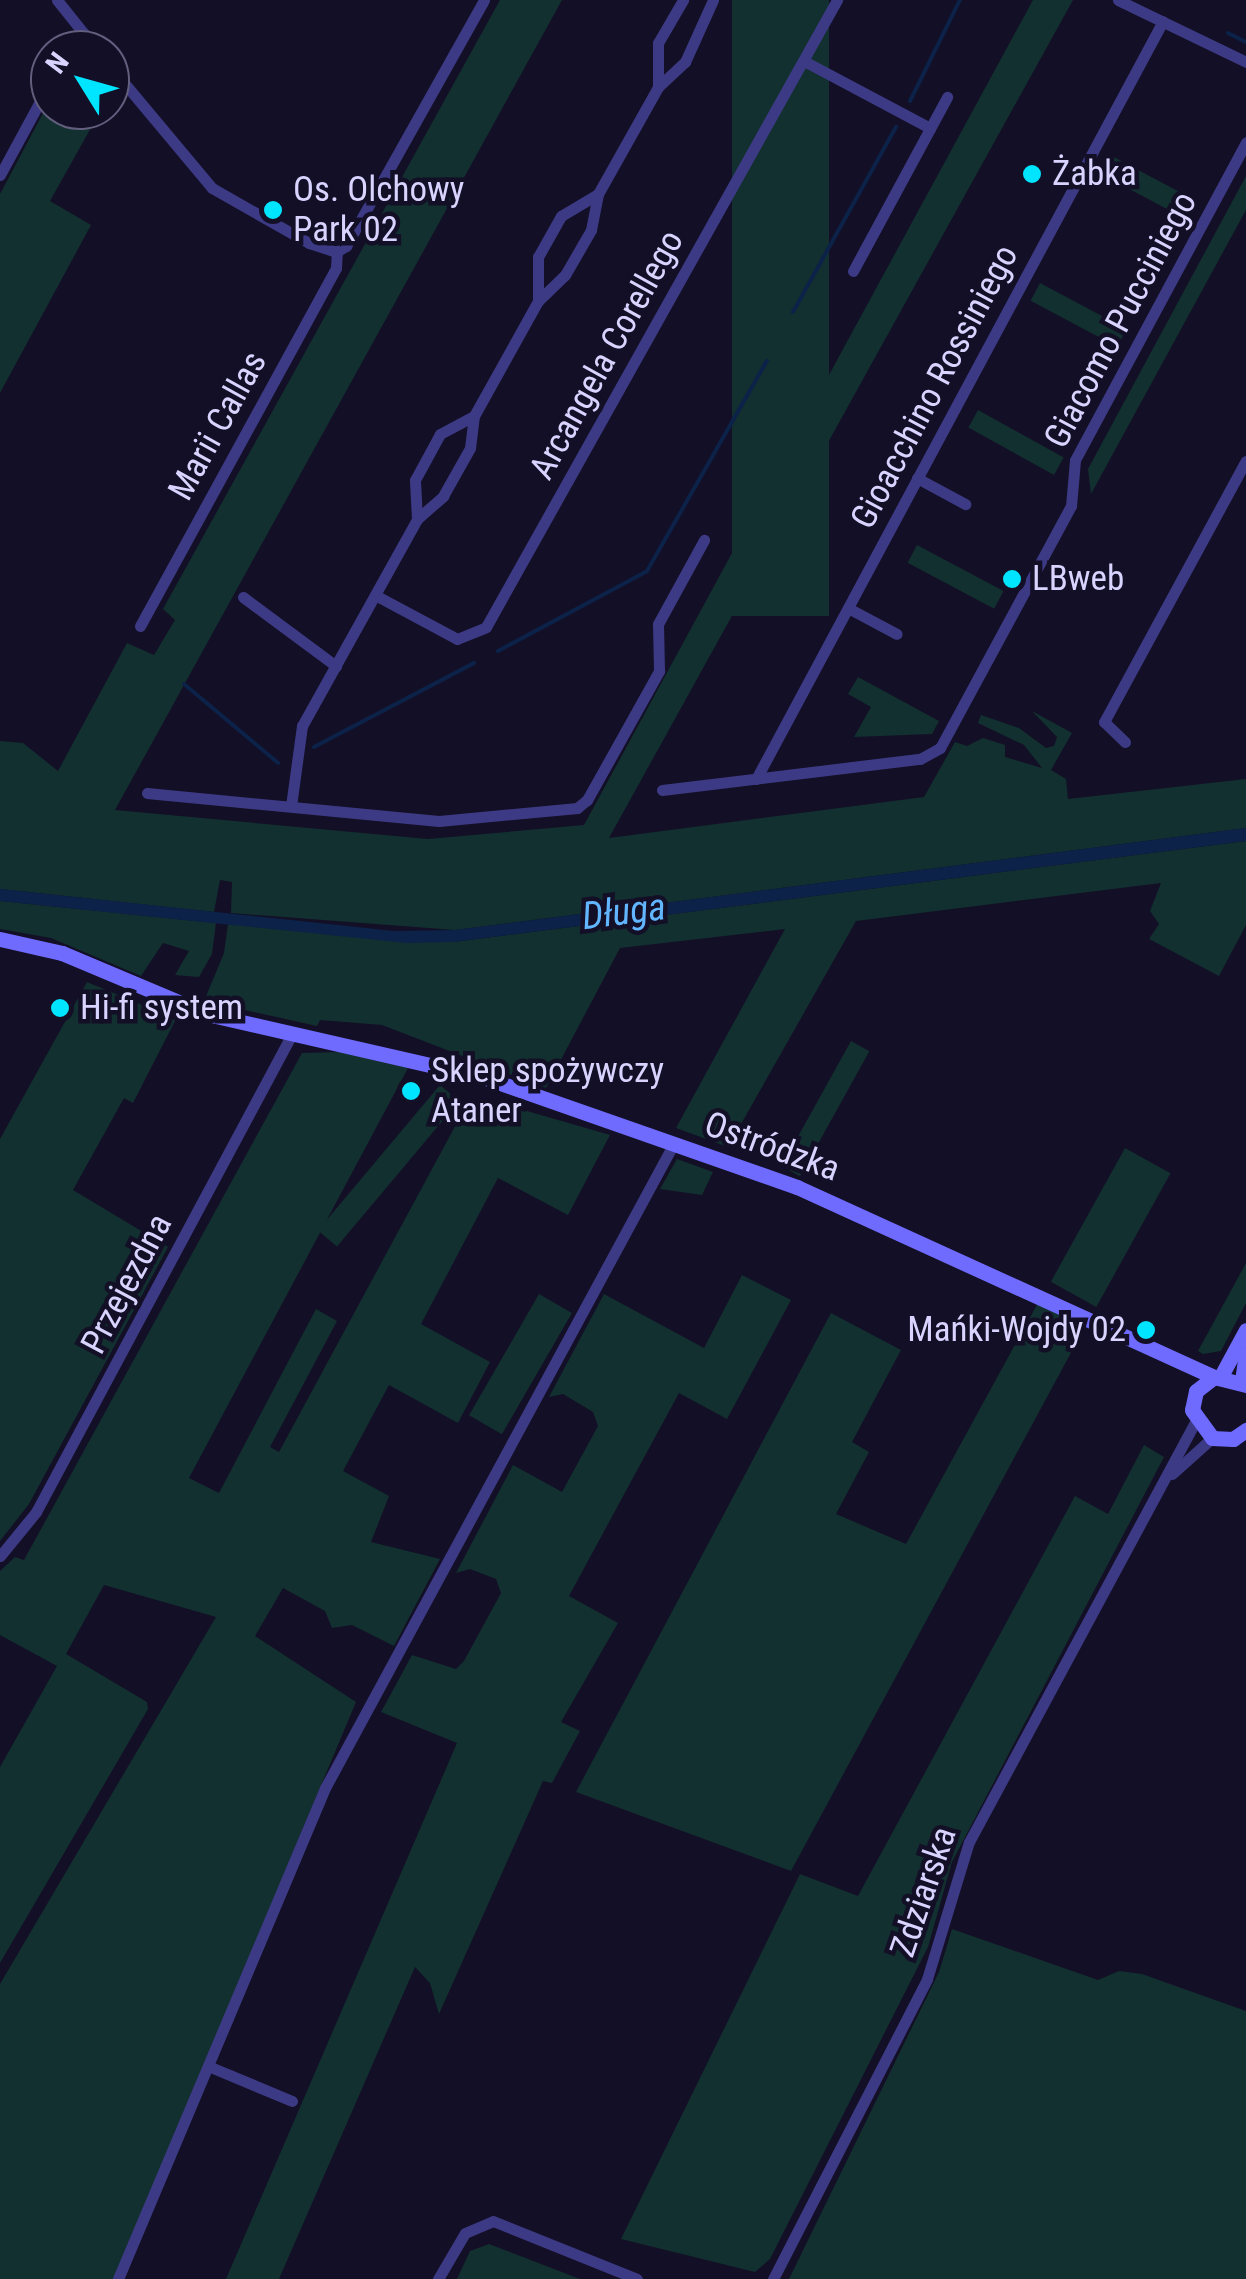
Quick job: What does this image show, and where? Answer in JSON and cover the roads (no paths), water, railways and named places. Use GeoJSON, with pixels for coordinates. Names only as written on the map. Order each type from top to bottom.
{"type":"FeatureCollection","features":[{"type":"Feature","properties":{"kind":"street"},"geometry":{"type":"LineString","coordinates":[[57,0],[81,30]]}},
{"type":"Feature","properties":{"kind":"street","name":"Marii Callas"},"geometry":{"type":"LineString","coordinates":[[140,626],[336,268],[342,249],[484,0]]}},
{"type":"Feature","properties":{"kind":"street"},"geometry":{"type":"LineString","coordinates":[[658,87],[658,43],[683,0]]}},
{"type":"Feature","properties":{"kind":"street"},"geometry":{"type":"LineString","coordinates":[[291,806],[298,735],[417,519],[443,496],[470,448],[474,416],[538,301],[565,275],[591,230],[598,194],[658,87],[685,62],[713,0]]}},
{"type":"Feature","properties":{"kind":"street","name":"Arcangela Corellego"},"geometry":{"type":"LineString","coordinates":[[375,595],[457,639],[486,628],[838,0]]}},
{"type":"Feature","properties":{"kind":"street"},"geometry":{"type":"LineString","coordinates":[[1118,0],[1246,62]]}},
{"type":"Feature","properties":{"kind":"street","name":"Gioacchino Rossiniego"},"geometry":{"type":"LineString","coordinates":[[756,779],[1163,21]]}},
{"type":"Feature","properties":{"kind":"street"},"geometry":{"type":"LineString","coordinates":[[804,60],[930,128]]}},
{"type":"Feature","properties":{"kind":"street"},"geometry":{"type":"LineString","coordinates":[[130,89],[219,193],[324,252],[342,249]]}},
{"type":"Feature","properties":{"kind":"street"},"geometry":{"type":"LineString","coordinates":[[853,270],[947,98]]}},
{"type":"Feature","properties":{"kind":"street"},"geometry":{"type":"LineString","coordinates":[[0,175],[30,120]]}},
{"type":"Feature","properties":{"kind":"street","name":"Giacomo Pucciniego"},"geometry":{"type":"LineString","coordinates":[[756,779],[920,759],[947,739],[1070,506],[1075,460],[1246,142]]}},
{"type":"Feature","properties":{"kind":"street"},"geometry":{"type":"LineString","coordinates":[[538,301],[538,257],[561,216],[598,194]]}},
{"type":"Feature","properties":{"kind":"street"},"geometry":{"type":"LineString","coordinates":[[417,519],[415,480],[440,434],[474,416]]}},
{"type":"Feature","properties":{"kind":"street"},"geometry":{"type":"LineString","coordinates":[[1126,742],[1104,722],[1246,461]]}},
{"type":"Feature","properties":{"kind":"street"},"geometry":{"type":"LineString","coordinates":[[917,478],[965,504]]}},
{"type":"Feature","properties":{"kind":"street"},"geometry":{"type":"LineString","coordinates":[[148,794],[439,821],[576,808],[588,800],[659,670],[658,624],[704,540]]}},
{"type":"Feature","properties":{"kind":"street"},"geometry":{"type":"LineString","coordinates":[[244,597],[336,666]]}},
{"type":"Feature","properties":{"kind":"street"},"geometry":{"type":"LineString","coordinates":[[848,608],[897,634]]}},
{"type":"Feature","properties":{"kind":"street"},"geometry":{"type":"LineString","coordinates":[[662,790],[756,779]]}},
{"type":"Feature","properties":{"kind":"street","name":"Ostródzka"},"geometry":{"type":"LineString","coordinates":[[0,939],[80,959],[207,1014],[454,1068],[674,1143],[888,1224],[1218,1377],[1244,1383]]}},
{"type":"Feature","properties":{"kind":"street","name":"Przejezdna"},"geometry":{"type":"LineString","coordinates":[[0,1556],[36,1512],[293,1032]]}},
{"type":"Feature","properties":{"kind":"street"},"geometry":{"type":"LineString","coordinates":[[118,2279],[325,1788],[674,1143]]}},
{"type":"Feature","properties":{"kind":"street"},"geometry":{"type":"LineString","coordinates":[[1246,1330],[1218,1377],[1196,1391],[1195,1423],[1212,1438],[1232,1438],[1246,1430]]}},
{"type":"Feature","properties":{"kind":"street","name":"Ostródzka"},"geometry":{"type":"LineString","coordinates":[[1164,1352],[1196,1391]]}},
{"type":"Feature","properties":{"kind":"street"},"geometry":{"type":"LineString","coordinates":[[1244,1383],[1246,1354]]}},
{"type":"Feature","properties":{"kind":"street","name":"Zdziarska"},"geometry":{"type":"LineString","coordinates":[[773,2279],[927,1979],[969,1842],[1170,1477],[1195,1423]]}},
{"type":"Feature","properties":{"kind":"street","name":"Zdziarska"},"geometry":{"type":"LineString","coordinates":[[1170,1477],[1212,1438]]}},
{"type":"Feature","properties":{"kind":"street"},"geometry":{"type":"LineString","coordinates":[[208,2066],[292,2101]]}},
{"type":"Feature","properties":{"kind":"street"},"geometry":{"type":"LineString","coordinates":[[438,2279],[465,2233],[493,2221],[638,2279]]}},
{"type":"Feature","properties":{"kind":"water","name":"Długa"},"geometry":{"type":"Polygon","coordinates":[[[1246,828],[1246,841],[453,942],[407,943],[0,901],[0,889],[394,931],[455,930],[1246,828]]]}},
{"type":"Feature","properties":{"kind":"waterway"},"geometry":{"type":"LineString","coordinates":[[910,101],[960,0]]}},
{"type":"Feature","properties":{"kind":"waterway"},"geometry":{"type":"LineString","coordinates":[[1228,33],[1246,42]]}},
{"type":"Feature","properties":{"kind":"waterway"},"geometry":{"type":"LineString","coordinates":[[793,312],[896,127]]}},
{"type":"Feature","properties":{"kind":"waterway"},"geometry":{"type":"LineString","coordinates":[[498,651],[647,571],[767,361]]}},
{"type":"Feature","properties":{"kind":"waterway"},"geometry":{"type":"LineString","coordinates":[[314,747],[474,663]]}},
{"type":"Feature","properties":{"kind":"waterway"},"geometry":{"type":"LineString","coordinates":[[184,684],[278,763]]}},
{"type":"Feature","properties":{"kind":"place","name":"Żabka"},"geometry":{"type":"Point","coordinates":[1032,174]}},
{"type":"Feature","properties":{"kind":"place","name":"Os. Olchowy Park 02"},"geometry":{"type":"Point","coordinates":[273,210]}},
{"type":"Feature","properties":{"kind":"place","name":"LBweb"},"geometry":{"type":"Point","coordinates":[1012,579]}},
{"type":"Feature","properties":{"kind":"place","name":"Hi-fi system"},"geometry":{"type":"Point","coordinates":[60,1008]}},
{"type":"Feature","properties":{"kind":"place","name":"Sklep spożywczy Ataner"},"geometry":{"type":"Point","coordinates":[411,1091]}},
{"type":"Feature","properties":{"kind":"place","name":"Mańki-Wojdy 02"},"geometry":{"type":"Point","coordinates":[1146,1330]}}]}
